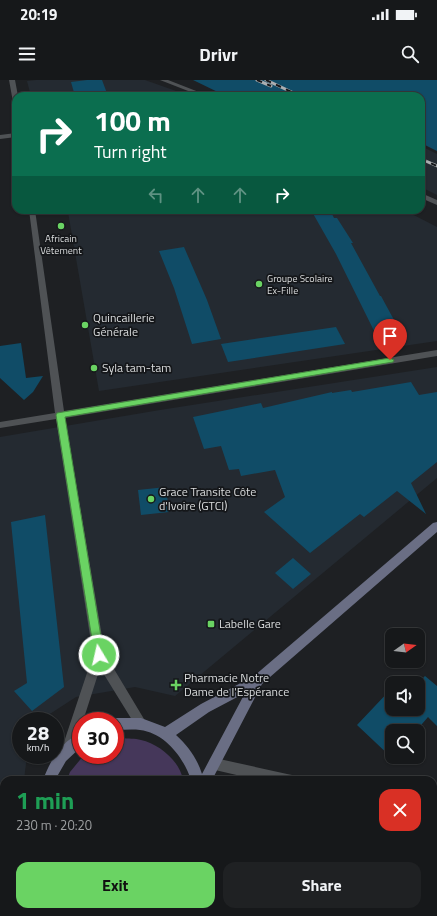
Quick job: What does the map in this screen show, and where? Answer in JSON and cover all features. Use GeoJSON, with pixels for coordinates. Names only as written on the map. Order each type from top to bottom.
{"type":"FeatureCollection","features":[{"type":"Feature","properties":{"kind":"main road"},"geometry":{"type":"LineString","coordinates":[[166,734],[205,708],[258,680],[437,526]]}},
{"type":"Feature","properties":{"kind":"main road"},"geometry":{"type":"LineString","coordinates":[[208,776],[258,680]]}},
{"type":"Feature","properties":{"kind":"main road"},"geometry":{"type":"LineString","coordinates":[[124,724],[141,724],[166,734],[182,748],[193,767],[196,776]]}},
{"type":"Feature","properties":{"kind":"main road"},"geometry":{"type":"LineString","coordinates":[[50,776],[52,770],[68,748],[72,745]]}},
{"type":"Feature","properties":{"kind":"street"},"geometry":{"type":"LineString","coordinates":[[12,80],[14,92]]}},
{"type":"Feature","properties":{"kind":"street"},"geometry":{"type":"LineString","coordinates":[[163,80],[195,92]]}},
{"type":"Feature","properties":{"kind":"street"},"geometry":{"type":"LineString","coordinates":[[0,137],[12,136]]}},
{"type":"Feature","properties":{"kind":"street"},"geometry":{"type":"LineString","coordinates":[[425,197],[437,203]]}},
{"type":"Feature","properties":{"kind":"street"},"geometry":{"type":"LineString","coordinates":[[33,214],[60,415],[99,655],[141,724]]}},
{"type":"Feature","properties":{"kind":"street"},"geometry":{"type":"LineString","coordinates":[[0,425],[437,352]]}},
{"type":"Feature","properties":{"kind":"street"},"geometry":{"type":"LineString","coordinates":[[68,748],[99,655]]}},
{"type":"Feature","properties":{"kind":"street"},"geometry":{"type":"LineString","coordinates":[[215,764],[269,776]]}},
{"type":"Feature","properties":{"kind":"shaded area"},"geometry":{"type":"Polygon","coordinates":[[[145,80],[176,92],[30,92],[27,81],[145,80]]]}},
{"type":"Feature","properties":{"kind":"shaded area"},"geometry":{"type":"Polygon","coordinates":[[[425,148],[437,154],[437,195],[425,189],[425,148]]]}},
{"type":"Feature","properties":{"kind":"shaded area","name":"Groupe Scolaire Ex-Fille"},"geometry":{"type":"Polygon","coordinates":[[[68,214],[412,214],[437,227],[437,341],[99,391],[68,214]]]}},
{"type":"Feature","properties":{"kind":"shaded area"},"geometry":{"type":"Polygon","coordinates":[[[437,367],[437,478],[175,696],[135,687],[76,697],[53,712],[12,712],[12,764],[26,764],[24,776],[0,776],[0,437],[160,410],[437,367]]]}},
{"type":"Feature","properties":{"kind":"shaded area"},"geometry":{"type":"Polygon","coordinates":[[[124,738],[141,740],[155,745],[168,754],[178,766],[182,776],[68,776],[77,764],[124,764],[124,738]]]}},
{"type":"Feature","properties":{"kind":"building"},"geometry":{"type":"Polygon","coordinates":[[[102,80],[106,92],[74,92],[71,82],[102,80]]]}},
{"type":"Feature","properties":{"kind":"building"},"geometry":{"type":"Polygon","coordinates":[[[193,80],[437,80],[437,151],[425,145],[425,92],[218,92],[193,80]]]}},
{"type":"Feature","properties":{"kind":"building"},"geometry":{"type":"Polygon","coordinates":[[[313,214],[332,214],[334,218],[337,218],[353,243],[351,243],[406,342],[381,345],[336,254],[313,214]]]}},
{"type":"Feature","properties":{"kind":"building"},"geometry":{"type":"Polygon","coordinates":[[[184,247],[207,300],[221,339],[192,344],[174,288],[159,251],[184,247]]]}},
{"type":"Feature","properties":{"kind":"building"},"geometry":{"type":"Polygon","coordinates":[[[336,327],[345,344],[228,362],[221,344],[336,327]]]}},
{"type":"Feature","properties":{"kind":"building"},"geometry":{"type":"Polygon","coordinates":[[[21,343],[26,378],[43,376],[33,392],[24,400],[0,378],[0,346],[21,343]]]}},
{"type":"Feature","properties":{"kind":"building"},"geometry":{"type":"Polygon","coordinates":[[[411,382],[419,395],[437,392],[437,462],[411,483],[426,514],[397,491],[364,517],[360,514],[310,553],[264,512],[285,497],[275,470],[241,476],[239,469],[229,470],[221,446],[204,449],[193,417],[261,403],[263,408],[332,392],[351,390],[352,392],[411,382]]]}},
{"type":"Feature","properties":{"kind":"building"},"geometry":{"type":"Polygon","coordinates":[[[166,487],[169,512],[141,515],[138,490],[166,487]]]}},
{"type":"Feature","properties":{"kind":"building"},"geometry":{"type":"Polygon","coordinates":[[[45,515],[64,687],[32,711],[14,691],[27,683],[11,522],[45,515]]]}},
{"type":"Feature","properties":{"kind":"building"},"geometry":{"type":"Polygon","coordinates":[[[293,558],[311,574],[293,589],[275,573],[293,558]]]}},
{"type":"Feature","properties":{"kind":"building"},"geometry":{"type":"Polygon","coordinates":[[[425,676],[437,686],[437,726],[428,717],[422,724],[385,724],[385,751],[357,725],[385,695],[385,716],[425,716],[425,676]]]}},
{"type":"Feature","properties":{"kind":"railway"},"geometry":{"type":"LineString","coordinates":[[257,80],[271,86]]}},
{"type":"Feature","properties":{"kind":"railway"},"geometry":{"type":"LineString","coordinates":[[266,80],[292,92]]}},
{"type":"Feature","properties":{"kind":"railway"},"geometry":{"type":"LineString","coordinates":[[425,161],[437,166]]}},
{"type":"Feature","properties":{"kind":"place","name":"Africain Vêtement"},"geometry":{"type":"Point","coordinates":[61,226]}},
{"type":"Feature","properties":{"kind":"place","name":"Groupe Scolaire Ex-Fille"},"geometry":{"type":"Point","coordinates":[259,284]}},
{"type":"Feature","properties":{"kind":"place","name":"Quincaillerie Générale"},"geometry":{"type":"Point","coordinates":[85,325]}},
{"type":"Feature","properties":{"kind":"place","name":"Syla tam-tam"},"geometry":{"type":"Point","coordinates":[94,368]}},
{"type":"Feature","properties":{"kind":"place","name":"Grace Transite Côte d'Ivoire (GTCI)"},"geometry":{"type":"Point","coordinates":[151,499]}},
{"type":"Feature","properties":{"kind":"place","name":"Labelle Gare"},"geometry":{"type":"Point","coordinates":[211,624]}},
{"type":"Feature","properties":{"kind":"place","name":"Pharmacie Notre Dame de l'Espérance"},"geometry":{"type":"Point","coordinates":[176,685]}},
{"type":"Feature","properties":{"kind":"route"},"geometry":{"type":"LineString","coordinates":[[99,655],[60,415],[390,360]]}}]}
